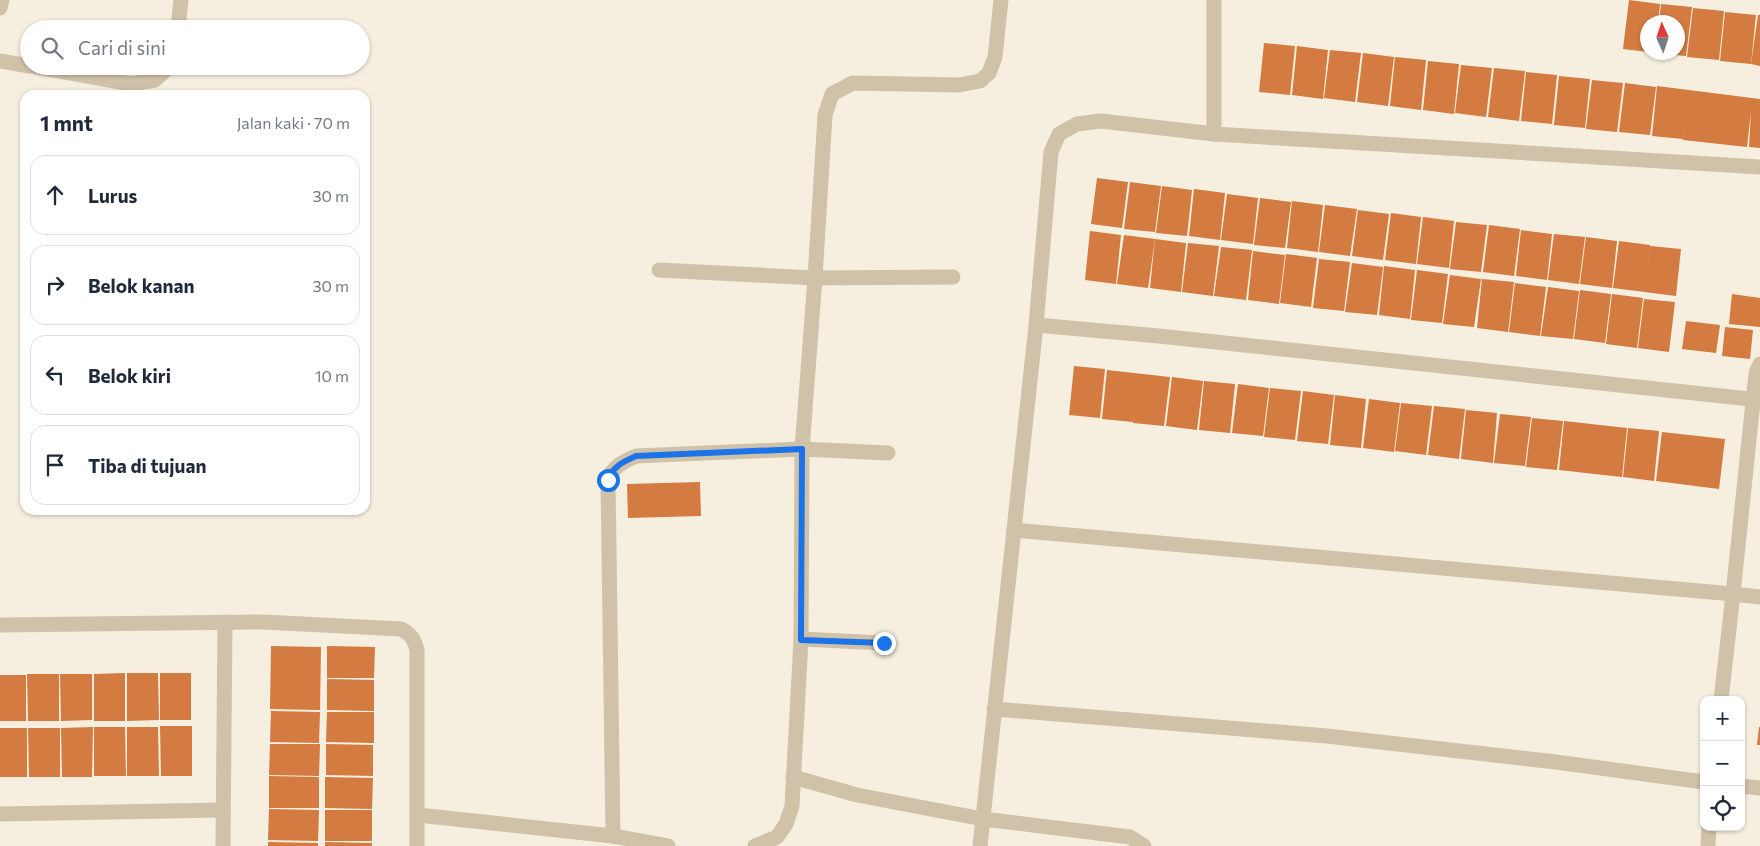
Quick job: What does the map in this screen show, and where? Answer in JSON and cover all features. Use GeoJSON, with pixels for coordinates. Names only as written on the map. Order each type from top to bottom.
{"type":"FeatureCollection","features":[{"type":"Feature","properties":{"kind":"street"},"geometry":{"type":"LineString","coordinates":[[0,8],[2,0]]}},
{"type":"Feature","properties":{"kind":"street"},"geometry":{"type":"LineString","coordinates":[[179,20],[181,0]]}},
{"type":"Feature","properties":{"kind":"street"},"geometry":{"type":"LineString","coordinates":[[754,846],[777,836],[786,824],[792,806],[801,640],[802,449],[825,115],[832,94],[853,83],[959,85],[980,81],[989,73],[995,58],[1001,0]]}},
{"type":"Feature","properties":{"kind":"street"},"geometry":{"type":"LineString","coordinates":[[1214,0],[1214,134]]}},
{"type":"Feature","properties":{"kind":"street"},"geometry":{"type":"LineString","coordinates":[[0,61],[20,64]]}},
{"type":"Feature","properties":{"kind":"street"},"geometry":{"type":"LineString","coordinates":[[80,75],[131,84],[155,80],[160,75]]}},
{"type":"Feature","properties":{"kind":"street"},"geometry":{"type":"LineString","coordinates":[[980,846],[1036,325],[1051,152],[1059,134],[1077,124],[1101,121],[1214,134],[1760,168]]}},
{"type":"Feature","properties":{"kind":"street"},"geometry":{"type":"LineString","coordinates":[[659,270],[815,278],[953,277]]}},
{"type":"Feature","properties":{"kind":"street"},"geometry":{"type":"LineString","coordinates":[[1036,325],[1159,336],[1756,400]]}},
{"type":"Feature","properties":{"kind":"street"},"geometry":{"type":"LineString","coordinates":[[1721,696],[1756,400],[1756,373],[1760,364]]}},
{"type":"Feature","properties":{"kind":"street"},"geometry":{"type":"LineString","coordinates":[[613,836],[608,480],[612,470],[620,463],[636,456],[802,449],[888,453]]}},
{"type":"Feature","properties":{"kind":"street"},"geometry":{"type":"LineString","coordinates":[[1014,530],[1760,597]]}},
{"type":"Feature","properties":{"kind":"street"},"geometry":{"type":"LineString","coordinates":[[223,846],[225,622]]}},
{"type":"Feature","properties":{"kind":"street"},"geometry":{"type":"LineString","coordinates":[[0,625],[263,622],[401,629],[410,634],[415,641],[417,650],[417,846]]}},
{"type":"Feature","properties":{"kind":"street"},"geometry":{"type":"LineString","coordinates":[[801,640],[884,643]]}},
{"type":"Feature","properties":{"kind":"street"},"geometry":{"type":"LineString","coordinates":[[994,709],[1327,736],[1556,762],[1700,781]]}},
{"type":"Feature","properties":{"kind":"street"},"geometry":{"type":"LineString","coordinates":[[794,777],[857,795],[983,819],[1130,837],[1144,846]]}},
{"type":"Feature","properties":{"kind":"street"},"geometry":{"type":"LineString","coordinates":[[1745,786],[1760,788]]}},
{"type":"Feature","properties":{"kind":"street"},"geometry":{"type":"LineString","coordinates":[[0,814],[223,810]]}},
{"type":"Feature","properties":{"kind":"street"},"geometry":{"type":"LineString","coordinates":[[418,815],[613,836],[668,846]]}},
{"type":"Feature","properties":{"kind":"street"},"geometry":{"type":"LineString","coordinates":[[1708,846],[1709,831]]}},
{"type":"Feature","properties":{"kind":"building"},"geometry":{"type":"Polygon","coordinates":[[[1629,0],[1660,4],[1659,15],[1640,15],[1640,51],[1623,49],[1629,0]]]}},
{"type":"Feature","properties":{"kind":"building"},"geometry":{"type":"Polygon","coordinates":[[[1661,4],[1692,7],[1686,56],[1685,15],[1660,15],[1661,4]]]}},
{"type":"Feature","properties":{"kind":"building"},"geometry":{"type":"Polygon","coordinates":[[[1693,8],[1724,11],[1719,60],[1687,57],[1693,8]]]}},
{"type":"Feature","properties":{"kind":"building"},"geometry":{"type":"Polygon","coordinates":[[[1725,12],[1756,15],[1751,64],[1720,61],[1725,12]]]}},
{"type":"Feature","properties":{"kind":"building"},"geometry":{"type":"Polygon","coordinates":[[[1758,15],[1760,15],[1760,66],[1751,64],[1758,15]]]}},
{"type":"Feature","properties":{"kind":"building"},"geometry":{"type":"Polygon","coordinates":[[[1264,43],[1295,46],[1290,95],[1259,92],[1264,43]]]}},
{"type":"Feature","properties":{"kind":"building"},"geometry":{"type":"Polygon","coordinates":[[[1297,46],[1328,50],[1323,99],[1292,95],[1297,46]]]}},
{"type":"Feature","properties":{"kind":"building"},"geometry":{"type":"Polygon","coordinates":[[[1330,50],[1361,53],[1355,102],[1324,98],[1330,50]]]}},
{"type":"Feature","properties":{"kind":"building"},"geometry":{"type":"Polygon","coordinates":[[[1363,53],[1394,57],[1388,106],[1357,102],[1363,53]]]}},
{"type":"Feature","properties":{"kind":"building"},"geometry":{"type":"Polygon","coordinates":[[[1395,57],[1426,60],[1421,110],[1390,106],[1395,57]]]}},
{"type":"Feature","properties":{"kind":"building"},"geometry":{"type":"Polygon","coordinates":[[[1428,61],[1459,64],[1454,114],[1423,110],[1428,61]]]}},
{"type":"Feature","properties":{"kind":"building"},"geometry":{"type":"Polygon","coordinates":[[[1461,65],[1492,68],[1486,117],[1455,113],[1461,65]]]}},
{"type":"Feature","properties":{"kind":"building"},"geometry":{"type":"Polygon","coordinates":[[[1494,68],[1525,71],[1519,121],[1488,117],[1494,68]]]}},
{"type":"Feature","properties":{"kind":"building"},"geometry":{"type":"Polygon","coordinates":[[[1526,72],[1557,75],[1552,124],[1521,121],[1526,72]]]}},
{"type":"Feature","properties":{"kind":"building"},"geometry":{"type":"Polygon","coordinates":[[[1559,76],[1590,79],[1585,128],[1554,125],[1559,76]]]}},
{"type":"Feature","properties":{"kind":"building"},"geometry":{"type":"Polygon","coordinates":[[[1592,80],[1623,83],[1617,132],[1586,129],[1592,80]]]}},
{"type":"Feature","properties":{"kind":"building"},"geometry":{"type":"Polygon","coordinates":[[[1625,83],[1656,87],[1650,135],[1619,132],[1625,83]]]}},
{"type":"Feature","properties":{"kind":"building"},"geometry":{"type":"Polygon","coordinates":[[[1657,86],[1760,99],[1760,148],[1749,147],[1751,111],[1747,147],[1683,140],[1685,118],[1683,139],[1652,136],[1657,86]]]}},
{"type":"Feature","properties":{"kind":"building"},"geometry":{"type":"Polygon","coordinates":[[[1097,178],[1128,182],[1122,228],[1091,224],[1097,178]]]}},
{"type":"Feature","properties":{"kind":"building"},"geometry":{"type":"Polygon","coordinates":[[[1130,182],[1161,186],[1155,232],[1124,229],[1130,182]]]}},
{"type":"Feature","properties":{"kind":"building"},"geometry":{"type":"Polygon","coordinates":[[[1162,186],[1192,190],[1187,236],[1156,233],[1162,186]]]}},
{"type":"Feature","properties":{"kind":"building"},"geometry":{"type":"Polygon","coordinates":[[[1194,189],[1225,193],[1220,240],[1189,236],[1194,189]]]}},
{"type":"Feature","properties":{"kind":"building"},"geometry":{"type":"Polygon","coordinates":[[[1227,194],[1258,198],[1253,244],[1221,240],[1227,194]]]}},
{"type":"Feature","properties":{"kind":"building"},"geometry":{"type":"Polygon","coordinates":[[[1260,198],[1291,202],[1285,248],[1254,245],[1260,198]]]}},
{"type":"Feature","properties":{"kind":"building"},"geometry":{"type":"Polygon","coordinates":[[[1292,201],[1323,205],[1318,252],[1287,248],[1292,201]]]}},
{"type":"Feature","properties":{"kind":"building"},"geometry":{"type":"Polygon","coordinates":[[[1325,205],[1357,209],[1350,256],[1319,252],[1325,205]]]}},
{"type":"Feature","properties":{"kind":"building"},"geometry":{"type":"Polygon","coordinates":[[[1358,210],[1389,214],[1383,260],[1352,256],[1358,210]]]}},
{"type":"Feature","properties":{"kind":"building"},"geometry":{"type":"Polygon","coordinates":[[[1391,213],[1421,217],[1416,264],[1385,260],[1391,213]]]}},
{"type":"Feature","properties":{"kind":"building"},"geometry":{"type":"Polygon","coordinates":[[[1423,217],[1454,221],[1449,268],[1417,264],[1423,217]]]}},
{"type":"Feature","properties":{"kind":"building"},"geometry":{"type":"Polygon","coordinates":[[[1456,222],[1487,225],[1481,272],[1450,269],[1456,222]]]}},
{"type":"Feature","properties":{"kind":"building"},"geometry":{"type":"Polygon","coordinates":[[[1489,225],[1520,229],[1514,276],[1483,272],[1489,225]]]}},
{"type":"Feature","properties":{"kind":"building"},"geometry":{"type":"Polygon","coordinates":[[[1521,230],[1552,234],[1547,280],[1516,276],[1521,230]]]}},
{"type":"Feature","properties":{"kind":"building"},"geometry":{"type":"Polygon","coordinates":[[[1090,231],[1121,235],[1116,284],[1085,280],[1090,231]]]}},
{"type":"Feature","properties":{"kind":"building"},"geometry":{"type":"Polygon","coordinates":[[[1554,234],[1585,237],[1579,284],[1548,280],[1554,234]]]}},
{"type":"Feature","properties":{"kind":"building"},"geometry":{"type":"Polygon","coordinates":[[[1124,235],[1155,239],[1148,288],[1117,284],[1124,235]]]}},
{"type":"Feature","properties":{"kind":"building"},"geometry":{"type":"Polygon","coordinates":[[[1586,237],[1617,241],[1612,288],[1580,284],[1586,237]]]}},
{"type":"Feature","properties":{"kind":"building"},"geometry":{"type":"Polygon","coordinates":[[[1155,239],[1186,243],[1181,292],[1150,288],[1155,239]]]}},
{"type":"Feature","properties":{"kind":"building"},"geometry":{"type":"Polygon","coordinates":[[[1619,241],[1650,245],[1648,268],[1650,246],[1681,249],[1676,296],[1613,288],[1619,241]]]}},
{"type":"Feature","properties":{"kind":"building"},"geometry":{"type":"Polygon","coordinates":[[[1188,243],[1219,246],[1213,296],[1182,292],[1188,243]]]}},
{"type":"Feature","properties":{"kind":"building"},"geometry":{"type":"Polygon","coordinates":[[[1221,247],[1252,250],[1246,300],[1214,296],[1221,247]]]}},
{"type":"Feature","properties":{"kind":"building"},"geometry":{"type":"Polygon","coordinates":[[[1253,251],[1285,255],[1279,304],[1248,300],[1253,251]]]}},
{"type":"Feature","properties":{"kind":"building"},"geometry":{"type":"Polygon","coordinates":[[[1286,254],[1317,258],[1311,307],[1280,303],[1286,254]]]}},
{"type":"Feature","properties":{"kind":"building"},"geometry":{"type":"Polygon","coordinates":[[[1319,259],[1350,262],[1344,311],[1313,308],[1319,259]]]}},
{"type":"Feature","properties":{"kind":"building"},"geometry":{"type":"Polygon","coordinates":[[[1352,263],[1383,267],[1377,315],[1345,312],[1352,263]]]}},
{"type":"Feature","properties":{"kind":"building"},"geometry":{"type":"Polygon","coordinates":[[[1384,266],[1415,270],[1410,319],[1379,315],[1384,266]]]}},
{"type":"Feature","properties":{"kind":"building"},"geometry":{"type":"Polygon","coordinates":[[[1417,270],[1448,274],[1442,323],[1411,320],[1417,270]]]}},
{"type":"Feature","properties":{"kind":"building"},"geometry":{"type":"Polygon","coordinates":[[[1450,275],[1481,279],[1474,327],[1443,324],[1450,275]]]}},
{"type":"Feature","properties":{"kind":"building"},"geometry":{"type":"Polygon","coordinates":[[[1482,279],[1514,282],[1508,332],[1477,328],[1482,279]]]}},
{"type":"Feature","properties":{"kind":"building"},"geometry":{"type":"Polygon","coordinates":[[[1515,283],[1546,287],[1540,336],[1509,332],[1515,283]]]}},
{"type":"Feature","properties":{"kind":"building"},"geometry":{"type":"Polygon","coordinates":[[[1548,287],[1579,291],[1573,339],[1541,336],[1548,287]]]}},
{"type":"Feature","properties":{"kind":"building"},"geometry":{"type":"Polygon","coordinates":[[[1580,290],[1611,294],[1605,343],[1574,339],[1580,290]]]}},
{"type":"Feature","properties":{"kind":"building"},"geometry":{"type":"Polygon","coordinates":[[[1612,294],[1643,298],[1637,348],[1606,344],[1612,294]]]}},
{"type":"Feature","properties":{"kind":"building"},"geometry":{"type":"Polygon","coordinates":[[[1732,294],[1760,298],[1760,327],[1729,324],[1732,294]]]}},
{"type":"Feature","properties":{"kind":"building"},"geometry":{"type":"Polygon","coordinates":[[[1644,299],[1675,302],[1669,352],[1638,348],[1644,299]]]}},
{"type":"Feature","properties":{"kind":"building"},"geometry":{"type":"Polygon","coordinates":[[[1686,321],[1720,325],[1716,353],[1682,349],[1686,321]]]}},
{"type":"Feature","properties":{"kind":"building"},"geometry":{"type":"Polygon","coordinates":[[[1725,327],[1753,330],[1750,359],[1722,356],[1725,327]]]}},
{"type":"Feature","properties":{"kind":"building"},"geometry":{"type":"Polygon","coordinates":[[[1074,366],[1105,369],[1100,418],[1069,415],[1074,366]]]}},
{"type":"Feature","properties":{"kind":"building"},"geometry":{"type":"Polygon","coordinates":[[[1107,370],[1170,377],[1164,426],[1133,423],[1135,400],[1133,422],[1102,419],[1107,370]]]}},
{"type":"Feature","properties":{"kind":"building"},"geometry":{"type":"Polygon","coordinates":[[[1172,377],[1203,381],[1197,430],[1166,426],[1172,377]]]}},
{"type":"Feature","properties":{"kind":"building"},"geometry":{"type":"Polygon","coordinates":[[[1204,381],[1235,384],[1230,433],[1199,430],[1204,381]]]}},
{"type":"Feature","properties":{"kind":"building"},"geometry":{"type":"Polygon","coordinates":[[[1238,384],[1269,388],[1263,436],[1232,433],[1238,384]]]}},
{"type":"Feature","properties":{"kind":"building"},"geometry":{"type":"Polygon","coordinates":[[[1270,388],[1301,391],[1295,440],[1264,437],[1270,388]]]}},
{"type":"Feature","properties":{"kind":"building"},"geometry":{"type":"Polygon","coordinates":[[[1303,391],[1334,395],[1328,444],[1297,441],[1303,391]]]}},
{"type":"Feature","properties":{"kind":"building"},"geometry":{"type":"Polygon","coordinates":[[[1335,395],[1366,399],[1361,448],[1330,445],[1335,395]]]}},
{"type":"Feature","properties":{"kind":"building"},"geometry":{"type":"Polygon","coordinates":[[[1369,399],[1400,403],[1394,452],[1363,448],[1369,399]]]}},
{"type":"Feature","properties":{"kind":"building"},"geometry":{"type":"Polygon","coordinates":[[[1401,403],[1432,406],[1426,455],[1395,451],[1401,403]]]}},
{"type":"Feature","properties":{"kind":"building"},"geometry":{"type":"Polygon","coordinates":[[[1434,406],[1465,409],[1459,459],[1428,455],[1434,406]]]}},
{"type":"Feature","properties":{"kind":"building"},"geometry":{"type":"Polygon","coordinates":[[[1466,410],[1497,413],[1493,463],[1461,459],[1466,410]]]}},
{"type":"Feature","properties":{"kind":"building"},"geometry":{"type":"Polygon","coordinates":[[[1500,414],[1531,417],[1525,466],[1494,463],[1500,414]]]}},
{"type":"Feature","properties":{"kind":"building"},"geometry":{"type":"Polygon","coordinates":[[[1532,418],[1563,421],[1557,470],[1526,467],[1532,418]]]}},
{"type":"Feature","properties":{"kind":"building"},"geometry":{"type":"Polygon","coordinates":[[[1564,421],[1627,428],[1622,477],[1559,470],[1564,421]]]}},
{"type":"Feature","properties":{"kind":"building"},"geometry":{"type":"Polygon","coordinates":[[[1628,428],[1659,431],[1654,481],[1623,477],[1628,428]]]}},
{"type":"Feature","properties":{"kind":"building"},"geometry":{"type":"Polygon","coordinates":[[[1662,432],[1725,439],[1719,489],[1656,481],[1662,432]]]}},
{"type":"Feature","properties":{"kind":"building"},"geometry":{"type":"Polygon","coordinates":[[[700,482],[701,516],[628,518],[627,484],[700,482]]]}},
{"type":"Feature","properties":{"kind":"building"},"geometry":{"type":"Polygon","coordinates":[[[271,646],[321,647],[320,710],[270,709],[271,646]]]}},
{"type":"Feature","properties":{"kind":"building"},"geometry":{"type":"Polygon","coordinates":[[[327,646],[375,647],[374,678],[327,678],[327,646]]]}},
{"type":"Feature","properties":{"kind":"building"},"geometry":{"type":"Polygon","coordinates":[[[125,673],[125,721],[94,721],[94,674],[125,673]]]}},
{"type":"Feature","properties":{"kind":"building"},"geometry":{"type":"Polygon","coordinates":[[[127,673],[158,673],[159,720],[127,721],[127,673]]]}},
{"type":"Feature","properties":{"kind":"building"},"geometry":{"type":"Polygon","coordinates":[[[160,673],[191,673],[191,720],[160,720],[160,673]]]}},
{"type":"Feature","properties":{"kind":"building"},"geometry":{"type":"Polygon","coordinates":[[[27,674],[59,674],[59,721],[28,721],[27,674]]]}},
{"type":"Feature","properties":{"kind":"building"},"geometry":{"type":"Polygon","coordinates":[[[60,674],[92,674],[92,720],[61,721],[60,674]]]}},
{"type":"Feature","properties":{"kind":"building"},"geometry":{"type":"Polygon","coordinates":[[[0,675],[26,675],[26,721],[0,721],[0,675]]]}},
{"type":"Feature","properties":{"kind":"building"},"geometry":{"type":"Polygon","coordinates":[[[327,679],[374,680],[374,711],[327,710],[327,679]]]}},
{"type":"Feature","properties":{"kind":"building"},"geometry":{"type":"Polygon","coordinates":[[[271,711],[320,712],[319,743],[270,742],[271,711]]]}},
{"type":"Feature","properties":{"kind":"building"},"geometry":{"type":"Polygon","coordinates":[[[327,712],[374,712],[374,743],[326,742],[327,712]]]}},
{"type":"Feature","properties":{"kind":"building"},"geometry":{"type":"Polygon","coordinates":[[[160,726],[192,726],[192,776],[161,776],[160,726]]]}},
{"type":"Feature","properties":{"kind":"building"},"geometry":{"type":"Polygon","coordinates":[[[93,727],[92,777],[62,777],[61,728],[93,727]]]}},
{"type":"Feature","properties":{"kind":"building"},"geometry":{"type":"Polygon","coordinates":[[[94,727],[125,727],[126,776],[94,776],[94,727]]]}},
{"type":"Feature","properties":{"kind":"building"},"geometry":{"type":"Polygon","coordinates":[[[127,727],[158,727],[159,776],[127,776],[127,727]]]}},
{"type":"Feature","properties":{"kind":"building"},"geometry":{"type":"Polygon","coordinates":[[[1759,727],[1760,745],[1757,745],[1759,727]]]}},
{"type":"Feature","properties":{"kind":"building"},"geometry":{"type":"Polygon","coordinates":[[[0,728],[27,728],[27,777],[0,777],[0,728]]]}},
{"type":"Feature","properties":{"kind":"building"},"geometry":{"type":"Polygon","coordinates":[[[28,728],[60,728],[60,777],[29,777],[28,728]]]}},
{"type":"Feature","properties":{"kind":"building"},"geometry":{"type":"Polygon","coordinates":[[[270,744],[320,744],[319,776],[269,775],[270,744]]]}},
{"type":"Feature","properties":{"kind":"building"},"geometry":{"type":"Polygon","coordinates":[[[326,744],[373,745],[373,776],[326,775],[326,744]]]}},
{"type":"Feature","properties":{"kind":"building"},"geometry":{"type":"Polygon","coordinates":[[[269,776],[319,777],[319,808],[269,808],[269,776]]]}},
{"type":"Feature","properties":{"kind":"building"},"geometry":{"type":"Polygon","coordinates":[[[325,777],[373,778],[372,809],[325,808],[325,777]]]}},
{"type":"Feature","properties":{"kind":"building"},"geometry":{"type":"Polygon","coordinates":[[[269,809],[319,810],[318,841],[268,840],[269,809]]]}},
{"type":"Feature","properties":{"kind":"building"},"geometry":{"type":"Polygon","coordinates":[[[325,810],[372,810],[372,841],[325,841],[325,810]]]}},
{"type":"Feature","properties":{"kind":"building"},"geometry":{"type":"Polygon","coordinates":[[[268,842],[318,843],[318,846],[268,846],[268,842]]]}},
{"type":"Feature","properties":{"kind":"building"},"geometry":{"type":"Polygon","coordinates":[[[325,842],[372,843],[372,846],[325,846],[325,842]]]}},
{"type":"Feature","properties":{"kind":"route"},"geometry":{"type":"LineString","coordinates":[[608,480],[612,470],[620,463],[636,456],[802,449],[801,640],[884,643]]}}]}
